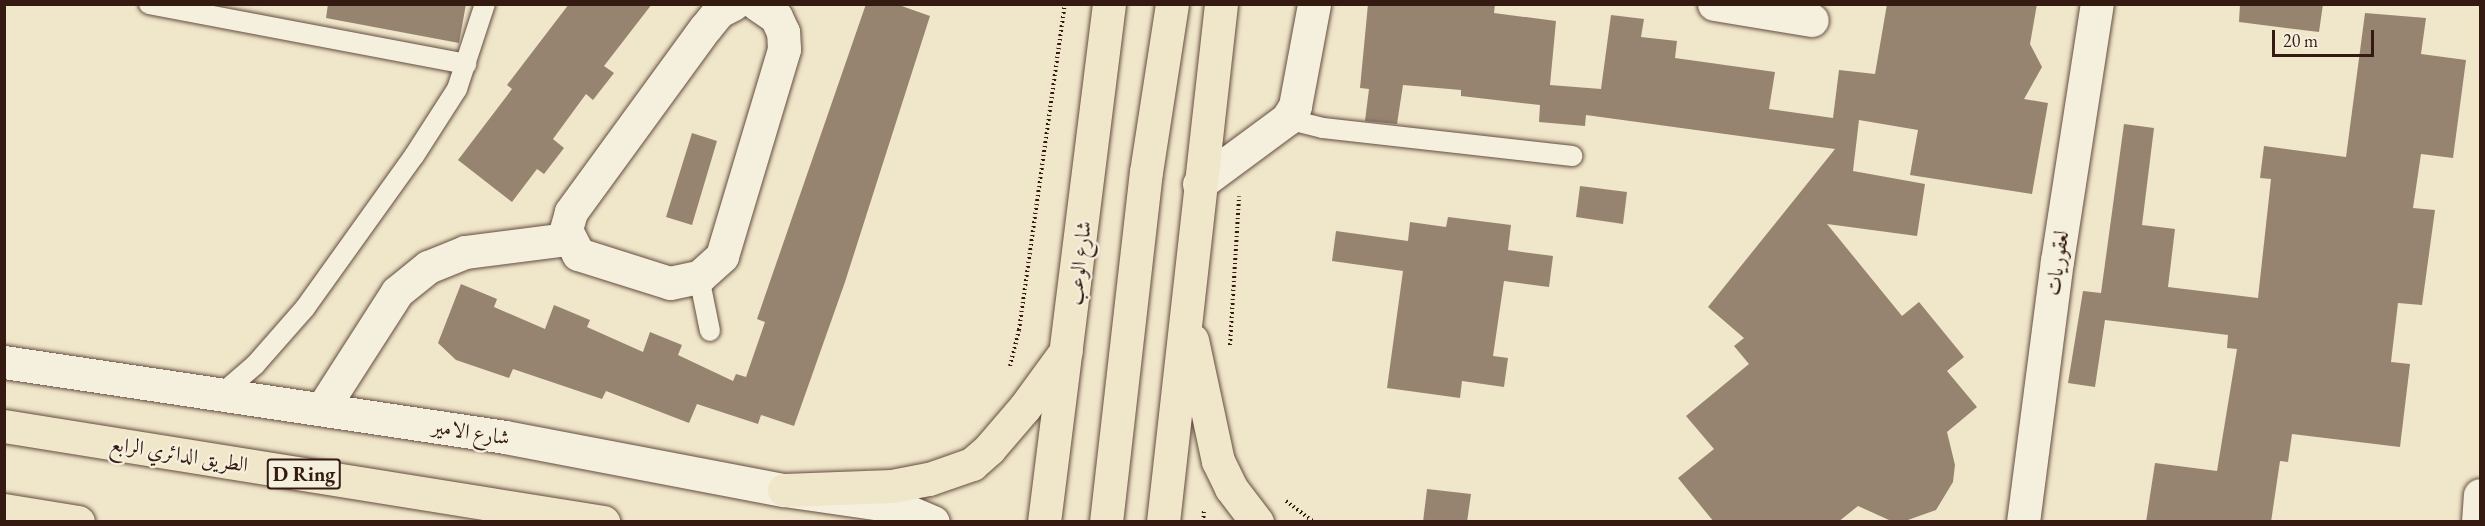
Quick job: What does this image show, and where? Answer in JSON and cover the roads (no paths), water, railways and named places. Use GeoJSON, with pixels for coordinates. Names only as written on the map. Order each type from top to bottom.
{"type":"FeatureCollection","features":[{"type":"Feature","properties":{"kind":"main road","name":"شارع الوعب"},"geometry":{"type":"LineString","coordinates":[[1044,522],[1068,347],[1109,4]]}},
{"type":"Feature","properties":{"kind":"main road"},"geometry":{"type":"LineString","coordinates":[[1106,522],[1146,171],[1172,4]]}},
{"type":"Feature","properties":{"kind":"main road"},"geometry":{"type":"LineString","coordinates":[[1163,522],[1199,184],[1221,4]]}},
{"type":"Feature","properties":{"kind":"main road"},"geometry":{"type":"LineString","coordinates":[[1186,306],[1218,461],[1231,488],[1257,522]]}},
{"type":"Feature","properties":{"kind":"main road"},"geometry":{"type":"LineString","coordinates":[[784,490],[892,486],[929,479],[972,464],[989,450],[1025,407],[1068,347]]}},
{"type":"Feature","properties":{"kind":"main road","name":"الطريق الدائري الرابع"},"geometry":{"type":"LineString","coordinates":[[4,426],[603,522]]}},
{"type":"Feature","properties":{"kind":"main road"},"geometry":{"type":"LineString","coordinates":[[1155,522],[1166,483]]}},
{"type":"Feature","properties":{"kind":"main road"},"geometry":{"type":"LineString","coordinates":[[4,510],[78,522]]}},
{"type":"Feature","properties":{"kind":"street"},"geometry":{"type":"LineString","coordinates":[[733,4],[719,11],[705,28],[571,212],[567,221],[567,239],[587,258],[656,280],[678,282],[699,277],[722,256],[729,241],[781,66],[783,32],[775,9]]}},
{"type":"Feature","properties":{"kind":"street"},"geometry":{"type":"LineString","coordinates":[[1199,184],[1242,155],[1287,119],[1295,106],[1314,4]]}},
{"type":"Feature","properties":{"kind":"street"},"geometry":{"type":"LineString","coordinates":[[1714,4],[1812,20]]}},
{"type":"Feature","properties":{"kind":"street","name":"لعقوريات"},"geometry":{"type":"LineString","coordinates":[[2023,522],[2057,261],[2097,4]]}},
{"type":"Feature","properties":{"kind":"street"},"geometry":{"type":"LineString","coordinates":[[322,410],[397,292],[428,267],[465,252],[567,239]]}},
{"type":"Feature","properties":{"kind":"street","name":"شارع الامير"},"geometry":{"type":"LineString","coordinates":[[4,362],[505,437],[784,490],[895,506],[933,522]]}},
{"type":"Feature","properties":{"kind":"street"},"geometry":{"type":"LineString","coordinates":[[784,490],[843,522]]}},
{"type":"Feature","properties":{"kind":"street"},"geometry":{"type":"LineString","coordinates":[[2478,522],[2481,495]]}},
{"type":"Feature","properties":{"kind":"lane"},"geometry":{"type":"LineString","coordinates":[[149,4],[466,64]]}},
{"type":"Feature","properties":{"kind":"lane"},"geometry":{"type":"LineString","coordinates":[[219,396],[281,338],[348,252],[457,89],[485,4]]}},
{"type":"Feature","properties":{"kind":"lane"},"geometry":{"type":"LineString","coordinates":[[1287,119],[1323,128],[1572,156]]}},
{"type":"Feature","properties":{"kind":"lane"},"geometry":{"type":"LineString","coordinates":[[699,277],[710,331]]}}]}
